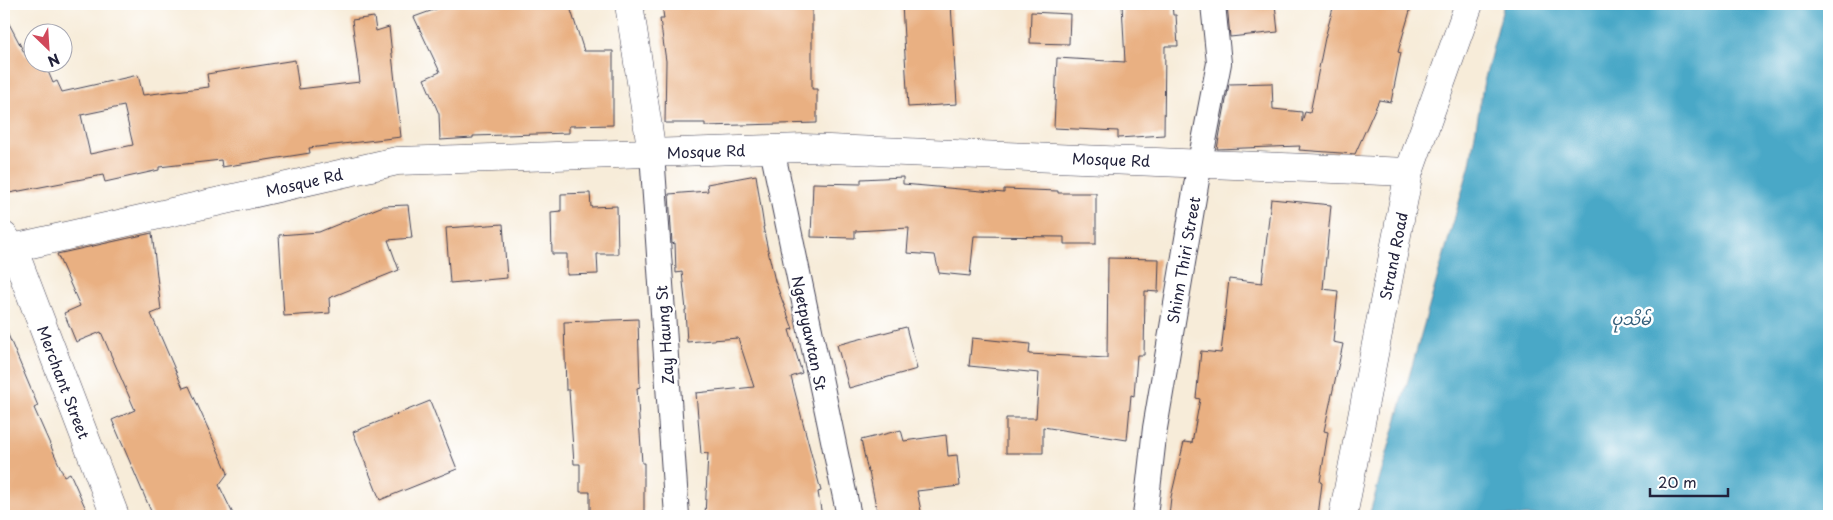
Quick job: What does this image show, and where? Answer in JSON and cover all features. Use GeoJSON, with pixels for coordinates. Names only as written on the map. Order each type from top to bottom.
{"type":"FeatureCollection","features":[{"type":"Feature","properties":{"kind":"street"},"geometry":{"type":"LineString","coordinates":[[629,4],[652,153]]}},
{"type":"Feature","properties":{"kind":"street","name":"Shinn Thiri Street"},"geometry":{"type":"LineString","coordinates":[[1145,516],[1154,428],[1200,162],[1220,63],[1213,4]]}},
{"type":"Feature","properties":{"kind":"street","name":"Strand Road"},"geometry":{"type":"LineString","coordinates":[[1343,516],[1410,172],[1469,4]]}},
{"type":"Feature","properties":{"kind":"street","name":"Mosque Rd"},"geometry":{"type":"LineString","coordinates":[[7,245],[397,161],[804,148],[1200,162],[1410,172]]}},
{"type":"Feature","properties":{"kind":"street","name":"Ngetpyawtan St"},"geometry":{"type":"LineString","coordinates":[[772,149],[849,516]]}},
{"type":"Feature","properties":{"kind":"street","name":"Zay Haung St"},"geometry":{"type":"LineString","coordinates":[[652,153],[677,516]]}},
{"type":"Feature","properties":{"kind":"street","name":"Merchant Street"},"geometry":{"type":"LineString","coordinates":[[7,245],[114,516]]}},
{"type":"Feature","properties":{"kind":"water","name":"ပုသိမ်"},"geometry":{"type":"Polygon","coordinates":[[[1504,4],[1829,4],[1829,516],[1369,516],[1470,164],[1483,86],[1504,4]]]}},
{"type":"Feature","properties":{"kind":"building"},"geometry":{"type":"Polygon","coordinates":[[[450,4],[569,4],[584,51],[613,51],[613,125],[569,126],[569,133],[473,136],[473,138],[440,140],[439,114],[424,79],[440,72],[414,17],[450,4]]]}},
{"type":"Feature","properties":{"kind":"building"},"geometry":{"type":"Polygon","coordinates":[[[662,4],[812,4],[812,89],[817,89],[817,123],[705,126],[705,123],[665,123],[666,61],[660,19],[664,19],[662,4]]]}},
{"type":"Feature","properties":{"kind":"building"},"geometry":{"type":"Polygon","coordinates":[[[902,4],[951,4],[957,104],[908,107],[902,4]]]}},
{"type":"Feature","properties":{"kind":"building"},"geometry":{"type":"Polygon","coordinates":[[[1122,4],[1172,4],[1173,15],[1176,15],[1178,46],[1165,46],[1164,135],[1118,138],[1118,131],[1054,128],[1057,58],[1125,62],[1122,4]]]}},
{"type":"Feature","properties":{"kind":"building"},"geometry":{"type":"Polygon","coordinates":[[[1227,4],[1275,4],[1278,32],[1230,37],[1227,4]]]}},
{"type":"Feature","properties":{"kind":"building"},"geometry":{"type":"Polygon","coordinates":[[[1334,4],[1412,4],[1398,52],[1401,53],[1391,102],[1379,100],[1355,154],[1299,150],[1300,146],[1217,149],[1229,84],[1272,83],[1273,109],[1302,112],[1302,122],[1305,112],[1310,113],[1334,4]]]}},
{"type":"Feature","properties":{"kind":"building"},"geometry":{"type":"Polygon","coordinates":[[[1031,12],[1070,14],[1069,44],[1030,43],[1031,12]]]}},
{"type":"Feature","properties":{"kind":"building"},"geometry":{"type":"Polygon","coordinates":[[[4,14],[22,48],[22,72],[48,72],[53,83],[57,81],[62,92],[138,75],[143,95],[209,87],[207,74],[295,60],[299,89],[360,82],[352,20],[374,17],[376,31],[389,27],[401,137],[309,148],[310,153],[222,167],[221,160],[159,167],[159,170],[105,182],[103,175],[4,194],[4,14]],[[124,106],[81,115],[90,154],[133,145],[124,106]]]}},
{"type":"Feature","properties":{"kind":"building"},"geometry":{"type":"Polygon","coordinates":[[[756,175],[763,227],[775,281],[793,329],[789,330],[802,373],[791,377],[821,491],[818,492],[822,516],[705,516],[708,453],[701,454],[696,393],[754,387],[738,338],[687,342],[682,272],[676,273],[675,243],[672,244],[669,194],[708,191],[707,184],[756,175]]]}},
{"type":"Feature","properties":{"kind":"building"},"geometry":{"type":"Polygon","coordinates":[[[903,177],[903,184],[1004,193],[1004,189],[1058,191],[1058,193],[1096,193],[1096,244],[1064,244],[1064,237],[974,236],[970,276],[939,273],[935,255],[907,253],[909,228],[855,231],[855,238],[811,237],[813,183],[861,184],[861,179],[903,177]]]}},
{"type":"Feature","properties":{"kind":"building"},"geometry":{"type":"Polygon","coordinates":[[[590,193],[591,207],[617,206],[618,254],[597,254],[598,274],[567,275],[567,254],[552,254],[551,212],[561,211],[561,194],[590,193]]]}},
{"type":"Feature","properties":{"kind":"building"},"geometry":{"type":"Polygon","coordinates":[[[1271,199],[1331,205],[1323,289],[1338,291],[1333,342],[1343,344],[1324,431],[1328,432],[1320,482],[1322,483],[1318,516],[1169,516],[1171,497],[1184,442],[1192,443],[1200,399],[1196,398],[1201,351],[1221,353],[1229,279],[1262,283],[1271,199]]]}},
{"type":"Feature","properties":{"kind":"building"},"geometry":{"type":"Polygon","coordinates":[[[408,205],[412,238],[388,240],[399,270],[329,298],[330,313],[284,316],[279,235],[319,232],[383,206],[408,205]]]}},
{"type":"Feature","properties":{"kind":"building"},"geometry":{"type":"Polygon","coordinates":[[[503,224],[507,278],[450,283],[446,228],[503,224]]]}},
{"type":"Feature","properties":{"kind":"building"},"geometry":{"type":"Polygon","coordinates":[[[152,233],[161,310],[151,314],[183,388],[189,386],[228,473],[219,485],[234,516],[153,516],[112,420],[135,410],[101,332],[76,342],[64,313],[80,306],[57,254],[152,233]]]}},
{"type":"Feature","properties":{"kind":"building"},"geometry":{"type":"Polygon","coordinates":[[[1108,258],[1159,259],[1158,292],[1145,291],[1144,355],[1137,355],[1134,396],[1131,395],[1127,440],[1043,427],[1043,453],[1006,453],[1006,418],[1036,418],[1039,373],[969,366],[972,338],[1030,344],[1029,354],[1107,358],[1108,258]]]}},
{"type":"Feature","properties":{"kind":"building"},"geometry":{"type":"Polygon","coordinates":[[[638,319],[640,387],[637,388],[642,463],[644,463],[644,516],[590,516],[590,492],[580,492],[580,464],[574,464],[569,390],[566,390],[564,322],[638,319]]]}},
{"type":"Feature","properties":{"kind":"building"},"geometry":{"type":"Polygon","coordinates":[[[4,325],[38,406],[34,408],[64,476],[70,473],[89,516],[4,516],[4,325]]]}},
{"type":"Feature","properties":{"kind":"building"},"geometry":{"type":"Polygon","coordinates":[[[906,327],[917,369],[849,388],[837,345],[906,327]]]}},
{"type":"Feature","properties":{"kind":"building"},"geometry":{"type":"Polygon","coordinates":[[[430,401],[457,469],[380,500],[353,432],[430,401]]]}},
{"type":"Feature","properties":{"kind":"building"},"geometry":{"type":"Polygon","coordinates":[[[901,430],[904,441],[946,435],[948,456],[957,455],[960,486],[917,491],[922,516],[878,516],[861,440],[901,430]]]}}]}
